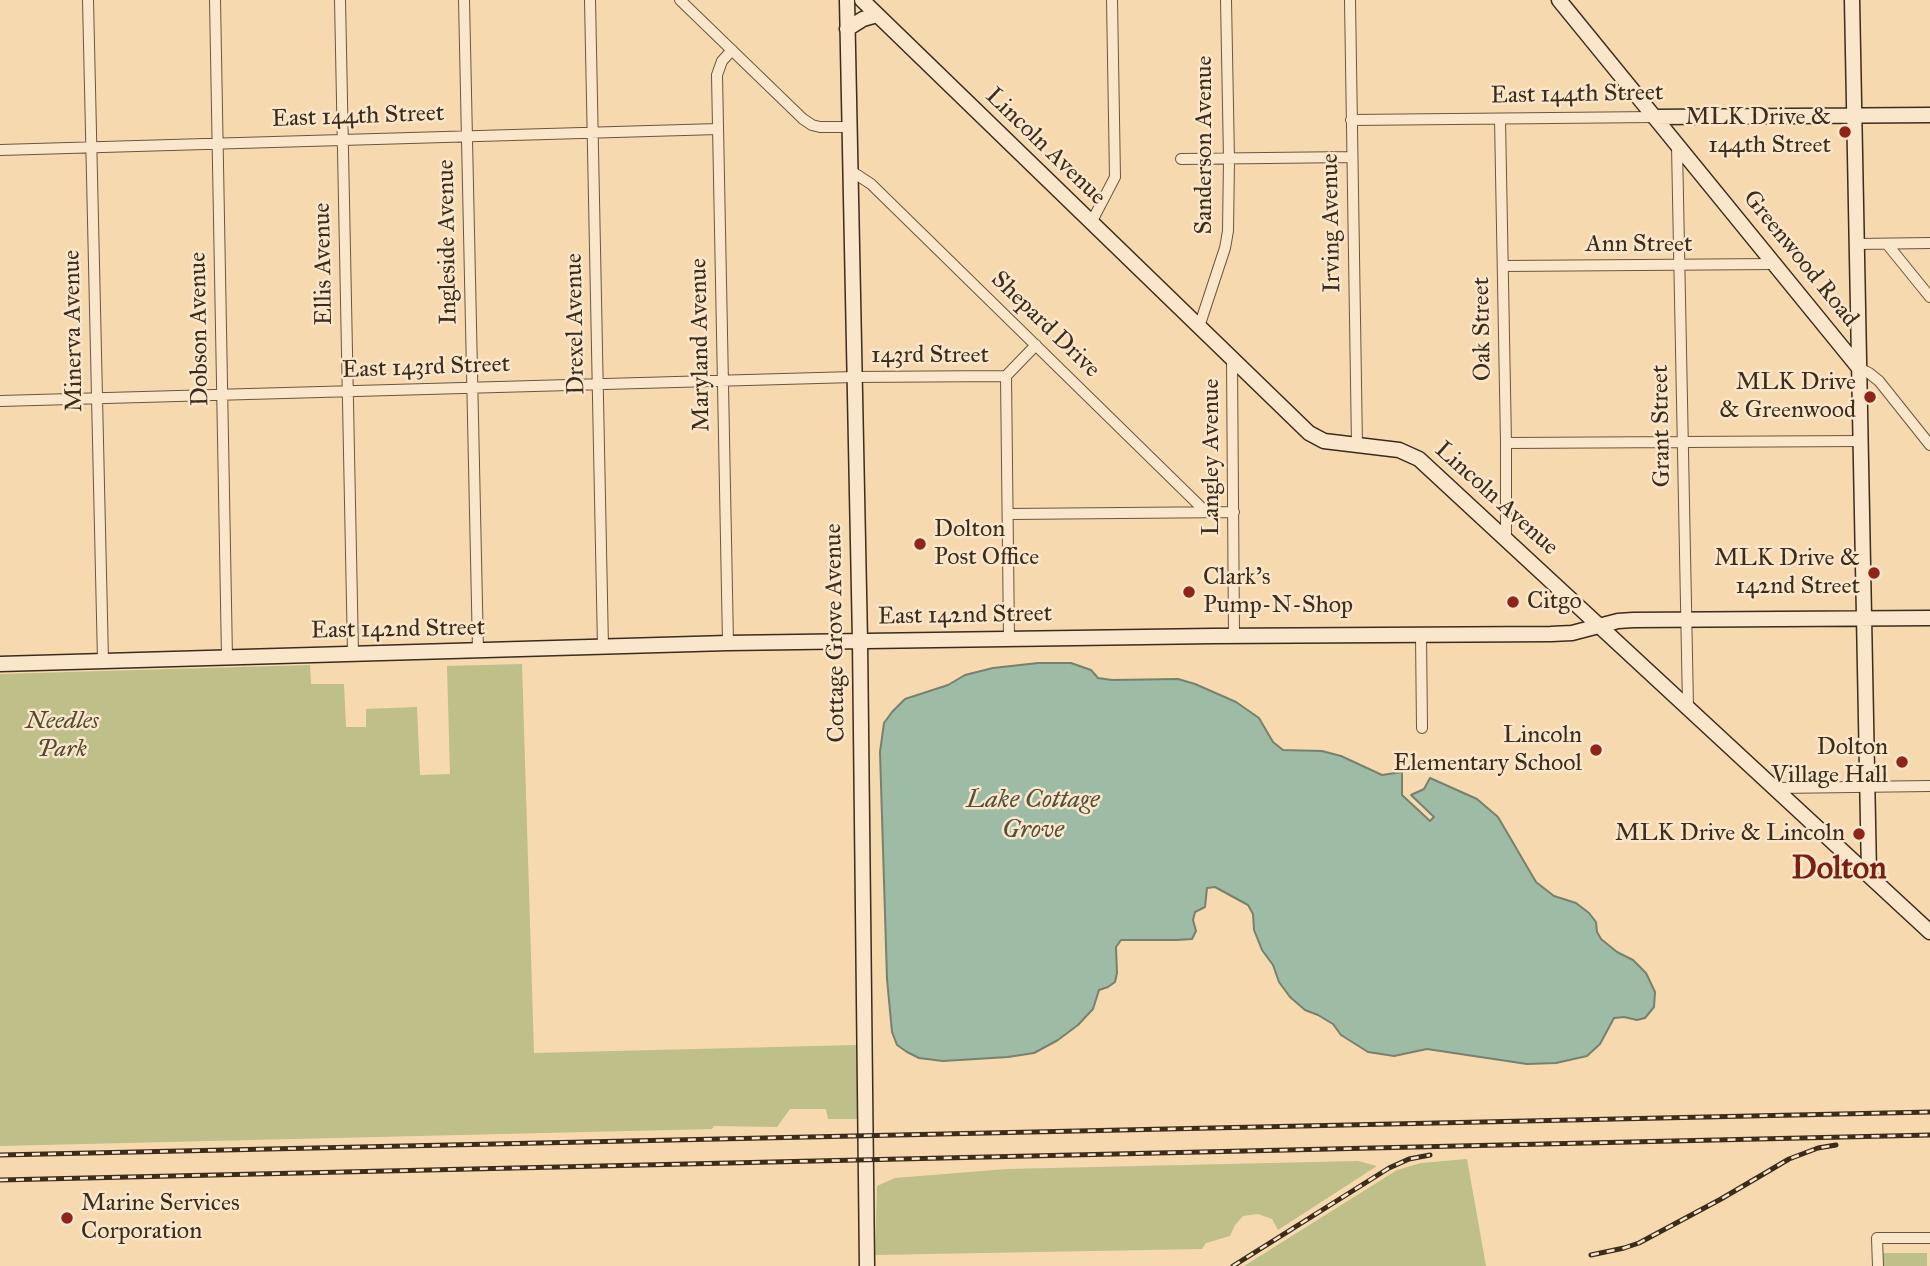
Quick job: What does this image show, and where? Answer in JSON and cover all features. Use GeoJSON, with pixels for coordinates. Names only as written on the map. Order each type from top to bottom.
{"type":"FeatureCollection","features":[{"type":"Feature","properties":{"kind":"street","name":"Minerva Avenue"},"geometry":{"type":"LineString","coordinates":[[88,0],[103,660]]}},
{"type":"Feature","properties":{"kind":"street","name":"Dobson Avenue"},"geometry":{"type":"LineString","coordinates":[[215,0],[227,657]]}},
{"type":"Feature","properties":{"kind":"street","name":"Ellis Avenue"},"geometry":{"type":"LineString","coordinates":[[340,0],[353,653]]}},
{"type":"Feature","properties":{"kind":"street","name":"Ingleside Avenue"},"geometry":{"type":"LineString","coordinates":[[464,0],[478,650]]}},
{"type":"Feature","properties":{"kind":"street","name":"Drexel Avenue"},"geometry":{"type":"LineString","coordinates":[[590,0],[603,647]]}},
{"type":"Feature","properties":{"kind":"street"},"geometry":{"type":"LineString","coordinates":[[680,0],[803,119],[820,127],[849,127]]}},
{"type":"Feature","properties":{"kind":"street","name":"Cottage Grove Avenue"},"geometry":{"type":"LineString","coordinates":[[847,0],[860,641],[867,1266]]}},
{"type":"Feature","properties":{"kind":"street","name":"Lincoln Avenue"},"geometry":{"type":"LineString","coordinates":[[862,0],[1232,361],[1316,438],[1332,443],[1399,450],[1419,459],[1930,932]]}},
{"type":"Feature","properties":{"kind":"street"},"geometry":{"type":"LineString","coordinates":[[1091,223],[1115,177],[1112,0]]}},
{"type":"Feature","properties":{"kind":"street","name":"Sanderson Avenue"},"geometry":{"type":"LineString","coordinates":[[1199,327],[1228,231],[1226,0]]}},
{"type":"Feature","properties":{"kind":"street","name":"Irving Avenue"},"geometry":{"type":"LineString","coordinates":[[1350,0],[1357,446]]}},
{"type":"Feature","properties":{"kind":"street","name":"Greenwood Road"},"geometry":{"type":"LineString","coordinates":[[1559,0],[1859,368],[1879,381],[1930,446]]}},
{"type":"Feature","properties":{"kind":"street"},"geometry":{"type":"LineString","coordinates":[[1852,0],[1869,873]]}},
{"type":"Feature","properties":{"kind":"street"},"geometry":{"type":"LineString","coordinates":[[847,29],[863,19],[877,15]]}},
{"type":"Feature","properties":{"kind":"street","name":"Maryland Avenue"},"geometry":{"type":"LineString","coordinates":[[728,643],[718,129],[719,67],[732,50]]}},
{"type":"Feature","properties":{"kind":"street","name":"East 144th Street"},"geometry":{"type":"LineString","coordinates":[[1351,120],[1930,115]]}},
{"type":"Feature","properties":{"kind":"street","name":"Oak Street"},"geometry":{"type":"LineString","coordinates":[[1500,119],[1506,538]]}},
{"type":"Feature","properties":{"kind":"street","name":"East 144th Street"},"geometry":{"type":"LineString","coordinates":[[0,150],[718,129]]}},
{"type":"Feature","properties":{"kind":"street","name":"Grant Street"},"geometry":{"type":"LineString","coordinates":[[1677,146],[1688,706]]}},
{"type":"Feature","properties":{"kind":"street"},"geometry":{"type":"LineString","coordinates":[[1181,159],[1352,157]]}},
{"type":"Feature","properties":{"kind":"street","name":"Shepard Drive"},"geometry":{"type":"LineString","coordinates":[[851,171],[871,184],[1206,512]]}},
{"type":"Feature","properties":{"kind":"street"},"geometry":{"type":"LineString","coordinates":[[1857,244],[1930,243]]}},
{"type":"Feature","properties":{"kind":"street"},"geometry":{"type":"LineString","coordinates":[[1887,244],[1930,297]]}},
{"type":"Feature","properties":{"kind":"street","name":"Ann Street"},"geometry":{"type":"LineString","coordinates":[[1503,266],[1775,264]]}},
{"type":"Feature","properties":{"kind":"street"},"geometry":{"type":"LineString","coordinates":[[1009,638],[1006,376],[1036,345]]}},
{"type":"Feature","properties":{"kind":"street","name":"Langley Avenue"},"geometry":{"type":"LineString","coordinates":[[1232,361],[1234,635]]}},
{"type":"Feature","properties":{"kind":"street","name":"143rd Street"},"geometry":{"type":"LineString","coordinates":[[853,377],[1006,376]]}},
{"type":"Feature","properties":{"kind":"street","name":"East 143rd Street"},"geometry":{"type":"LineString","coordinates":[[0,401],[853,377]]}},
{"type":"Feature","properties":{"kind":"street"},"geometry":{"type":"LineString","coordinates":[[1506,443],[1860,441]]}},
{"type":"Feature","properties":{"kind":"street"},"geometry":{"type":"LineString","coordinates":[[1009,514],[1234,512]]}},
{"type":"Feature","properties":{"kind":"street","name":"East 142nd Street"},"geometry":{"type":"LineString","coordinates":[[0,664],[728,643],[1562,633],[1618,621],[1930,618]]}},
{"type":"Feature","properties":{"kind":"street"},"geometry":{"type":"LineString","coordinates":[[1421,635],[1422,728]]}},
{"type":"Feature","properties":{"kind":"street"},"geometry":{"type":"LineString","coordinates":[[1777,788],[1930,786]]}},
{"type":"Feature","properties":{"kind":"street"},"geometry":{"type":"LineString","coordinates":[[1878,1266],[1877,1238],[1930,1238]]}},
{"type":"Feature","properties":{"kind":"green space","name":"Needles Park"},"geometry":{"type":"Polygon","coordinates":[[[522,664],[534,1053],[856,1045],[859,1119],[828,1119],[826,1109],[790,1109],[777,1127],[714,1126],[712,1129],[0,1146],[0,674],[310,665],[311,684],[344,684],[346,727],[366,727],[366,709],[417,707],[420,775],[450,774],[447,666],[522,664]]]}},
{"type":"Feature","properties":{"kind":"green space"},"geometry":{"type":"Polygon","coordinates":[[[1467,1159],[1486,1266],[1244,1266],[1397,1170],[1421,1163],[1467,1159]]]}},
{"type":"Feature","properties":{"kind":"green space"},"geometry":{"type":"Polygon","coordinates":[[[1358,1161],[1377,1166],[1278,1230],[1272,1219],[1258,1214],[1243,1216],[1230,1236],[1206,1243],[1202,1249],[875,1255],[877,1186],[895,1178],[1007,1169],[1358,1161]]]}},
{"type":"Feature","properties":{"kind":"green space"},"geometry":{"type":"Polygon","coordinates":[[[1882,1253],[1927,1253],[1927,1266],[1883,1266],[1882,1253]]]}},
{"type":"Feature","properties":{"kind":"water","name":"Lake Cottage Grove"},"geometry":{"type":"Polygon","coordinates":[[[1038,663],[1071,663],[1091,670],[1098,678],[1112,680],[1178,679],[1195,684],[1236,702],[1259,718],[1273,742],[1283,750],[1322,751],[1341,756],[1382,775],[1402,772],[1402,795],[1430,821],[1434,817],[1411,795],[1424,789],[1430,778],[1477,799],[1498,817],[1536,882],[1554,896],[1576,903],[1589,913],[1596,922],[1601,939],[1633,960],[1646,973],[1655,992],[1654,1007],[1645,1018],[1614,1018],[1600,1044],[1587,1056],[1556,1063],[1527,1064],[1427,1049],[1394,1056],[1368,1052],[1341,1035],[1333,1024],[1305,1010],[1290,997],[1262,950],[1254,930],[1253,914],[1248,905],[1215,887],[1207,888],[1205,907],[1195,912],[1193,920],[1196,931],[1192,939],[1121,940],[1116,947],[1115,982],[1099,990],[1093,1009],[1078,1025],[1034,1053],[943,1061],[919,1058],[907,1052],[897,1045],[892,1032],[887,979],[880,752],[884,723],[905,699],[948,685],[965,675],[993,668],[1038,663]]]}},
{"type":"Feature","properties":{"kind":"railway"},"geometry":{"type":"LineString","coordinates":[[0,1155],[1930,1112]]}},
{"type":"Feature","properties":{"kind":"railway"},"geometry":{"type":"LineString","coordinates":[[0,1180],[1930,1135]]}},
{"type":"Feature","properties":{"kind":"railway"},"geometry":{"type":"LineString","coordinates":[[1591,1255],[1639,1243],[1789,1159],[1818,1148],[1836,1145]]}},
{"type":"Feature","properties":{"kind":"railway"},"geometry":{"type":"LineString","coordinates":[[1233,1266],[1389,1168],[1409,1159],[1430,1155]]}},
{"type":"Feature","properties":{"kind":"place","name":"MLK Drive & 144th Street"},"geometry":{"type":"Point","coordinates":[1845,132]}},
{"type":"Feature","properties":{"kind":"place","name":"MLK Drive & Greenwood"},"geometry":{"type":"Point","coordinates":[1870,397]}},
{"type":"Feature","properties":{"kind":"place","name":"Dolton Post Office"},"geometry":{"type":"Point","coordinates":[920,544]}},
{"type":"Feature","properties":{"kind":"place","name":"MLK Drive & 142nd Street"},"geometry":{"type":"Point","coordinates":[1874,573]}},
{"type":"Feature","properties":{"kind":"place","name":"Clark's Pump-N-Shop"},"geometry":{"type":"Point","coordinates":[1189,592]}},
{"type":"Feature","properties":{"kind":"place","name":"Citgo"},"geometry":{"type":"Point","coordinates":[1513,602]}},
{"type":"Feature","properties":{"kind":"place","name":"Lincoln Elementary School"},"geometry":{"type":"Point","coordinates":[1596,750]}},
{"type":"Feature","properties":{"kind":"place","name":"Dolton Village Hall"},"geometry":{"type":"Point","coordinates":[1902,762]}},
{"type":"Feature","properties":{"kind":"place","name":"MLK Drive & Lincoln"},"geometry":{"type":"Point","coordinates":[1859,834]}},
{"type":"Feature","properties":{"kind":"place","name":"Marine Services Corporation"},"geometry":{"type":"Point","coordinates":[67,1218]}},
{"type":"Feature","properties":{"kind":"district","name":"Dolton"},"geometry":{"type":"Point","coordinates":[1839,870]}}]}
